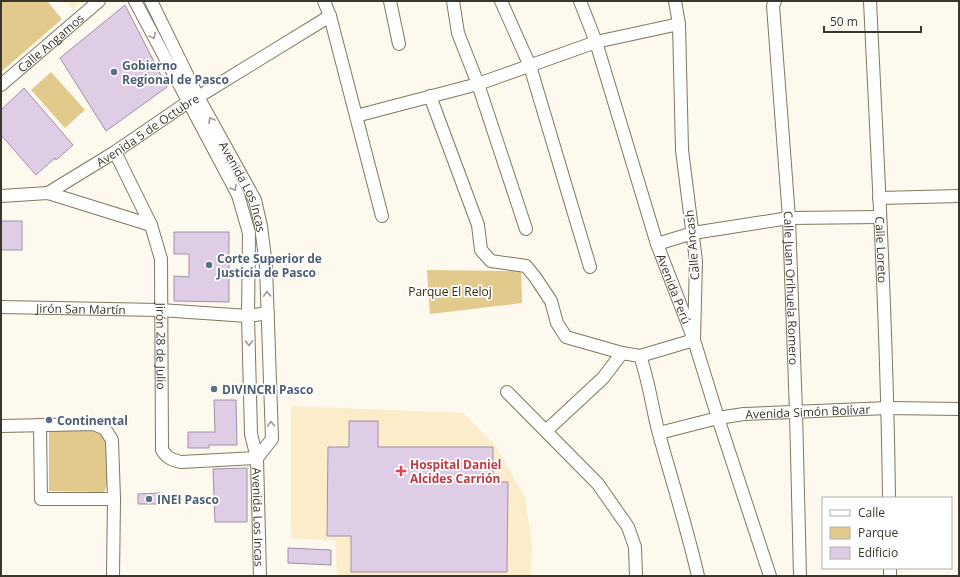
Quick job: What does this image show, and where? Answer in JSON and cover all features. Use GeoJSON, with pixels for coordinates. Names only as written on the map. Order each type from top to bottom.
{"type":"FeatureCollection","features":[{"type":"Feature","properties":{"kind":"street","name":"Calle Angamos"},"geometry":{"type":"LineString","coordinates":[[1,85],[99,1]]}},
{"type":"Feature","properties":{"kind":"street","name":"Avenida Los Incas"},"geometry":{"type":"LineString","coordinates":[[135,1],[193,99],[236,166],[255,200],[261,226],[266,266],[272,439],[257,458]]}},
{"type":"Feature","properties":{"kind":"street","name":"Avenida Los Incas"},"geometry":{"type":"LineString","coordinates":[[151,1],[225,172],[238,195],[249,233],[248,316],[251,434],[257,458],[260,576]]}},
{"type":"Feature","properties":{"kind":"street"},"geometry":{"type":"LineString","coordinates":[[324,1],[330,16],[382,216]]}},
{"type":"Feature","properties":{"kind":"street"},"geometry":{"type":"LineString","coordinates":[[390,1],[399,44]]}},
{"type":"Feature","properties":{"kind":"street"},"geometry":{"type":"LineString","coordinates":[[452,1],[458,33],[478,84],[526,229]]}},
{"type":"Feature","properties":{"kind":"street"},"geometry":{"type":"LineString","coordinates":[[501,1],[530,66],[590,267]]}},
{"type":"Feature","properties":{"kind":"street","name":"Avenida Perú"},"geometry":{"type":"LineString","coordinates":[[580,1],[596,42],[657,244],[694,340],[770,576]]}},
{"type":"Feature","properties":{"kind":"street","name":"Calle Ancash"},"geometry":{"type":"LineString","coordinates":[[675,1],[679,24],[682,150],[696,261],[694,340]]}},
{"type":"Feature","properties":{"kind":"street","name":"Calle Loreto"},"geometry":{"type":"LineString","coordinates":[[870,1],[888,408],[889,497]]}},
{"type":"Feature","properties":{"kind":"street","name":"Calle Juan Orihuela Romero"},"geometry":{"type":"LineString","coordinates":[[773,3],[788,218],[796,412],[800,576]]}},
{"type":"Feature","properties":{"kind":"street","name":"Avenida 5 de Octubre"},"geometry":{"type":"LineString","coordinates":[[48,193],[115,152],[193,99],[330,16]]}},
{"type":"Feature","properties":{"kind":"street"},"geometry":{"type":"LineString","coordinates":[[356,116],[478,84],[596,42],[679,24]]}},
{"type":"Feature","properties":{"kind":"street"},"geometry":{"type":"LineString","coordinates":[[430,96],[478,226],[481,250],[491,261],[526,266],[551,301],[557,323],[566,337],[622,353],[640,356],[694,340]]}},
{"type":"Feature","properties":{"kind":"street","name":"Jirón 28 de Julio"},"geometry":{"type":"LineString","coordinates":[[115,152],[151,225],[161,259],[160,310],[162,450],[166,456],[181,462],[257,458]]}},
{"type":"Feature","properties":{"kind":"street"},"geometry":{"type":"LineString","coordinates":[[225,172],[236,166]]}},
{"type":"Feature","properties":{"kind":"street"},"geometry":{"type":"LineString","coordinates":[[2,193],[48,193],[151,225]]}},
{"type":"Feature","properties":{"kind":"street"},"geometry":{"type":"LineString","coordinates":[[879,198],[959,196]]}},
{"type":"Feature","properties":{"kind":"street"},"geometry":{"type":"LineString","coordinates":[[657,244],[693,233],[788,218],[880,217]]}},
{"type":"Feature","properties":{"kind":"street","name":"Jirón San Martín"},"geometry":{"type":"LineString","coordinates":[[1,307],[160,310],[248,316],[268,313]]}},
{"type":"Feature","properties":{"kind":"street"},"geometry":{"type":"LineString","coordinates":[[546,432],[603,378],[622,353]]}},
{"type":"Feature","properties":{"kind":"street"},"geometry":{"type":"LineString","coordinates":[[640,356],[645,370],[659,433],[688,534],[698,576]]}},
{"type":"Feature","properties":{"kind":"street"},"geometry":{"type":"LineString","coordinates":[[507,392],[598,484],[628,527],[635,547],[636,576]]}},
{"type":"Feature","properties":{"kind":"street","name":"Avenida Simón Bolívar"},"geometry":{"type":"LineString","coordinates":[[659,433],[718,418],[744,414],[888,408],[959,409]]}},
{"type":"Feature","properties":{"kind":"street"},"geometry":{"type":"LineString","coordinates":[[1,426],[94,424],[105,429],[112,440],[114,498],[113,576]]}},
{"type":"Feature","properties":{"kind":"street"},"geometry":{"type":"LineString","coordinates":[[40,425],[41,499],[114,498]]}},
{"type":"Feature","properties":{"kind":"shaded area"},"geometry":{"type":"Polygon","coordinates":[[[65,1],[82,1],[73,9],[65,1]]]}},
{"type":"Feature","properties":{"kind":"shaded area","name":"Hospital Daniel Alcides Carrión"},"geometry":{"type":"Polygon","coordinates":[[[291,406],[463,413],[495,445],[525,497],[532,544],[531,576],[337,576],[335,541],[291,538],[291,406]]]}},
{"type":"Feature","properties":{"kind":"green space"},"geometry":{"type":"Polygon","coordinates":[[[1,1],[47,1],[62,19],[1,72],[1,1]]]}},
{"type":"Feature","properties":{"kind":"green space"},"geometry":{"type":"Polygon","coordinates":[[[51,72],[85,110],[65,128],[31,90],[51,72]]]}},
{"type":"Feature","properties":{"kind":"green space","name":"Parque El Reloj"},"geometry":{"type":"Polygon","coordinates":[[[427,270],[521,271],[522,303],[430,314],[427,270]]]}},
{"type":"Feature","properties":{"kind":"green space"},"geometry":{"type":"Polygon","coordinates":[[[93,428],[102,431],[107,439],[110,480],[104,492],[49,491],[49,431],[93,428]]]}},
{"type":"Feature","properties":{"kind":"building","name":"Gobierno Regional de Pasco"},"geometry":{"type":"Polygon","coordinates":[[[125,5],[167,87],[106,131],[60,58],[125,5]]]}},
{"type":"Feature","properties":{"kind":"building"},"geometry":{"type":"Polygon","coordinates":[[[24,88],[73,145],[56,160],[55,158],[36,175],[1,135],[1,110],[24,88]]]}},
{"type":"Feature","properties":{"kind":"building"},"geometry":{"type":"Polygon","coordinates":[[[1,221],[22,221],[22,250],[1,250],[1,221]]]}},
{"type":"Feature","properties":{"kind":"building","name":"Corte Superior de Justicia de Pasco"},"geometry":{"type":"Polygon","coordinates":[[[174,232],[229,232],[229,302],[174,301],[174,276],[189,277],[189,254],[174,254],[174,232]]]}},
{"type":"Feature","properties":{"kind":"building"},"geometry":{"type":"Polygon","coordinates":[[[214,400],[236,400],[237,445],[209,445],[209,448],[188,448],[188,432],[215,432],[214,400]]]}},
{"type":"Feature","properties":{"kind":"building","name":"Hospital Daniel Alcides Carrión"},"geometry":{"type":"Polygon","coordinates":[[[349,421],[378,421],[378,447],[493,447],[493,482],[508,482],[507,572],[351,572],[351,536],[327,536],[328,447],[349,447],[349,421]]]}},
{"type":"Feature","properties":{"kind":"building"},"geometry":{"type":"Polygon","coordinates":[[[247,468],[247,522],[215,522],[213,469],[247,468]]]}},
{"type":"Feature","properties":{"kind":"building","name":"INEI Pasco"},"geometry":{"type":"Polygon","coordinates":[[[160,493],[160,504],[138,504],[138,494],[160,493]]]}},
{"type":"Feature","properties":{"kind":"building"},"geometry":{"type":"Polygon","coordinates":[[[288,548],[331,550],[331,565],[288,563],[288,548]]]}},
{"type":"Feature","properties":{"kind":"place","name":"Gobierno Regional de Pasco"},"geometry":{"type":"Point","coordinates":[114,72]}},
{"type":"Feature","properties":{"kind":"place","name":"Corte Superior de Justicia de Pasco"},"geometry":{"type":"Point","coordinates":[209,265]}},
{"type":"Feature","properties":{"kind":"place","name":"DIVINCRI Pasco"},"geometry":{"type":"Point","coordinates":[214,389]}},
{"type":"Feature","properties":{"kind":"place","name":"Continental"},"geometry":{"type":"Point","coordinates":[49,420]}},
{"type":"Feature","properties":{"kind":"place","name":"Hospital Daniel Alcides Carrión"},"geometry":{"type":"Point","coordinates":[401,471]}},
{"type":"Feature","properties":{"kind":"place","name":"INEI Pasco"},"geometry":{"type":"Point","coordinates":[149,499]}}]}
